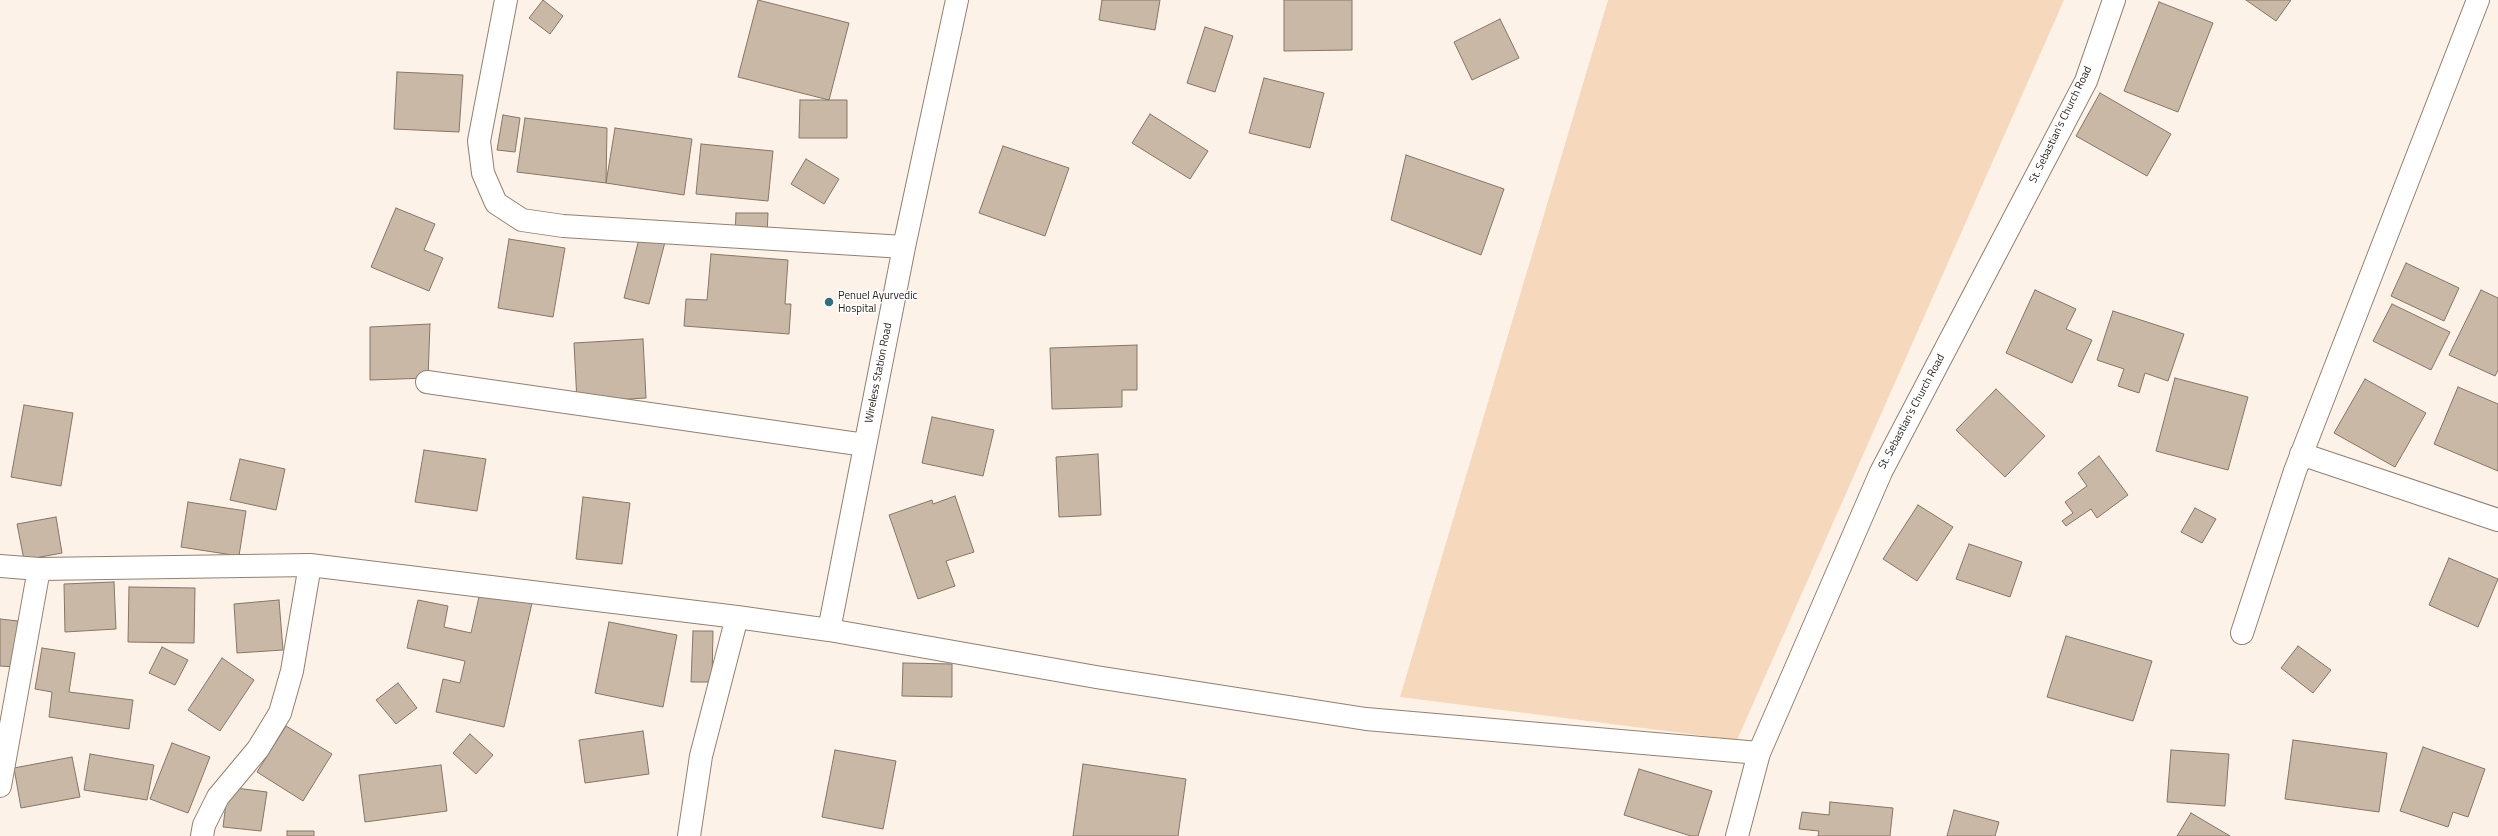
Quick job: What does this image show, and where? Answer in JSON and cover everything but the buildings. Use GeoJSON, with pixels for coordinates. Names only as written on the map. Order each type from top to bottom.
{"type":"FeatureCollection","features":[{"type":"Feature","properties":{"kind":"street"},"geometry":{"type":"LineString","coordinates":[[506,0],[479,142],[483,173],[496,203],[522,220],[563,226],[904,247]]}},
{"type":"Feature","properties":{"kind":"street","name":"Wireless Station Road"},"geometry":{"type":"LineString","coordinates":[[829,630],[904,247],[957,0]]}},
{"type":"Feature","properties":{"kind":"street","name":"St. Sebastian's Church Road"},"geometry":{"type":"LineString","coordinates":[[1737,836],[1758,754],[1881,472],[2086,80],[2114,0]]}},
{"type":"Feature","properties":{"kind":"street"},"geometry":{"type":"LineString","coordinates":[[2242,633],[2301,454],[2478,0]]}},
{"type":"Feature","properties":{"kind":"street"},"geometry":{"type":"LineString","coordinates":[[427,382],[865,445]]}},
{"type":"Feature","properties":{"kind":"street"},"geometry":{"type":"LineString","coordinates":[[2301,454],[2498,520]]}},
{"type":"Feature","properties":{"kind":"street"},"geometry":{"type":"LineString","coordinates":[[0,566],[39,569],[310,565],[736,617],[829,630],[1096,677],[1366,719],[1758,754]]}},
{"type":"Feature","properties":{"kind":"street"},"geometry":{"type":"LineString","coordinates":[[202,836],[204,825],[218,797],[258,749],[280,713],[292,671],[310,565]]}},
{"type":"Feature","properties":{"kind":"street"},"geometry":{"type":"LineString","coordinates":[[0,786],[39,569]]}},
{"type":"Feature","properties":{"kind":"street"},"geometry":{"type":"LineString","coordinates":[[689,836],[701,756],[736,617]]}},
{"type":"Feature","properties":{"kind":"shaded area"},"geometry":{"type":"Polygon","coordinates":[[[1608,0],[2064,0],[1737,740],[1400,697],[1608,0]]]}},
{"type":"Feature","properties":{"kind":"place","name":"Penuel Ayurvedic Hospital"},"geometry":{"type":"Point","coordinates":[829,302]}}]}
